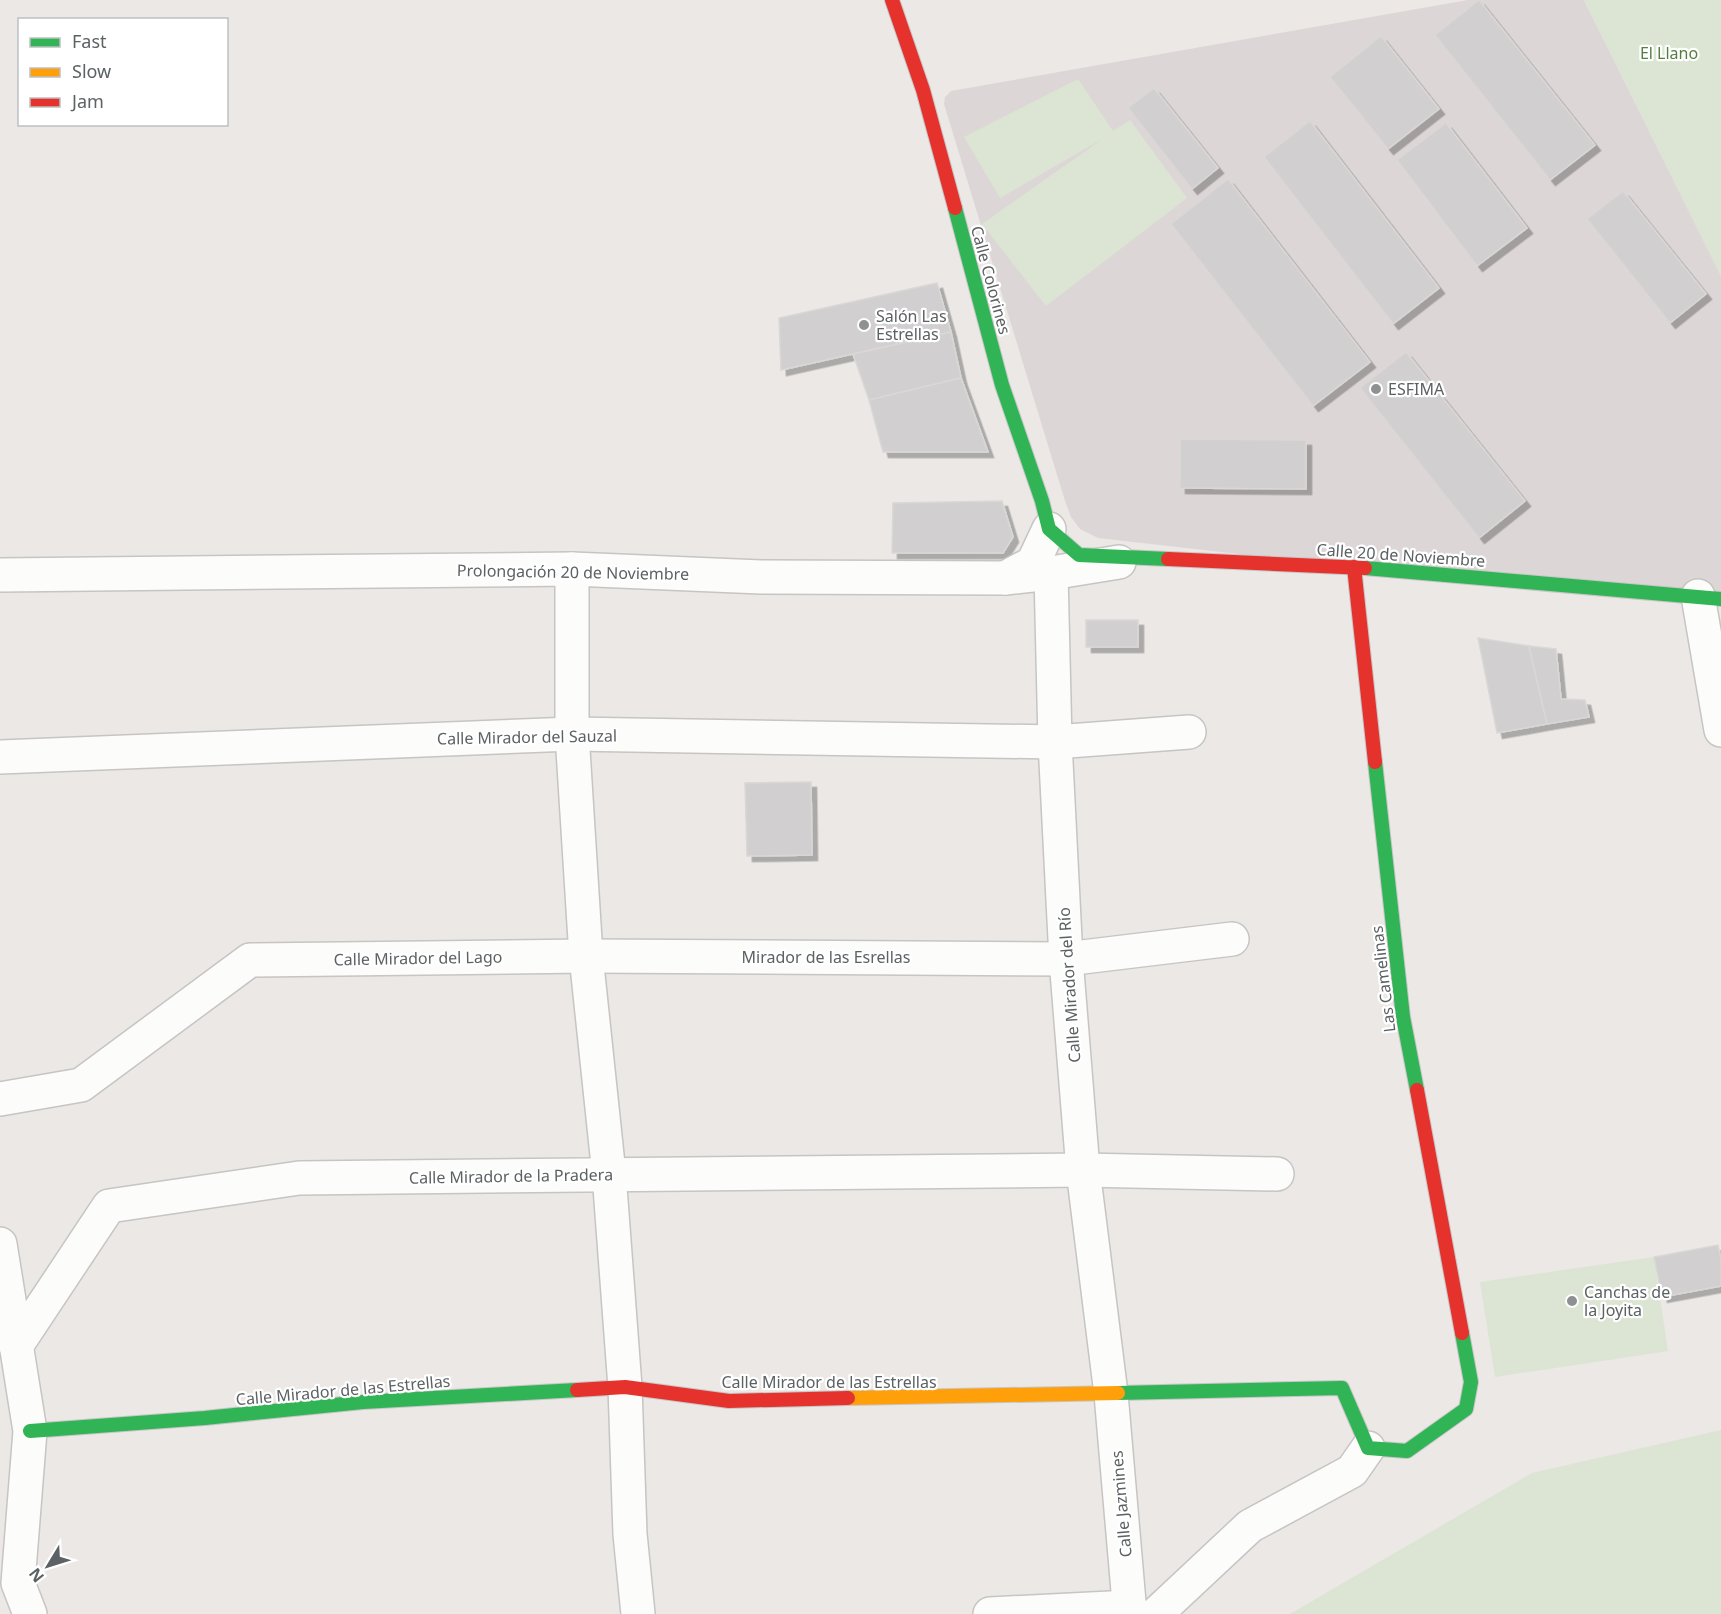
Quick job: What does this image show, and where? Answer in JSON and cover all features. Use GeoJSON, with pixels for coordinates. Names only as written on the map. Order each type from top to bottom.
{"type":"FeatureCollection","features":[{"type":"Feature","properties":{"kind":"street","name":"Calle Colorines"},"geometry":{"type":"LineString","coordinates":[[892,0],[923,90],[1002,385],[1042,501],[1048,529]]}},
{"type":"Feature","properties":{"kind":"street","name":"Calle 20 de Noviembre"},"geometry":{"type":"LineString","coordinates":[[1048,529],[1079,555],[1354,567],[1710,598]]}},
{"type":"Feature","properties":{"kind":"street"},"geometry":{"type":"LineString","coordinates":[[1005,578],[1033,563],[1048,529]]}},
{"type":"Feature","properties":{"kind":"street","name":"Prolongación 20 de Noviembre"},"geometry":{"type":"LineString","coordinates":[[0,575],[572,569],[761,577],[1005,578],[1052,573],[1145,557]]}},
{"type":"Feature","properties":{"kind":"street","name":"Las Camelinas"},"geometry":{"type":"LineString","coordinates":[[1354,567],[1402,1017],[1471,1382],[1466,1408],[1407,1451],[1368,1448]]}},
{"type":"Feature","properties":{"kind":"street"},"geometry":{"type":"LineString","coordinates":[[572,569],[572,734],[586,956],[609,1174],[625,1387],[630,1534],[638,1614]]}},
{"type":"Feature","properties":{"kind":"street","name":"Calle Mirador del Río"},"geometry":{"type":"LineString","coordinates":[[1052,573],[1054,742],[1066,959],[1083,1170],[1112,1394]]}},
{"type":"Feature","properties":{"kind":"street"},"geometry":{"type":"LineString","coordinates":[[1710,598],[1721,729]]}},
{"type":"Feature","properties":{"kind":"street","name":"Calle Mirador del Sauzal"},"geometry":{"type":"LineString","coordinates":[[0,758],[572,734],[1054,742],[1190,732]]}},
{"type":"Feature","properties":{"kind":"street","name":"Mirador de las Esrellas"},"geometry":{"type":"LineString","coordinates":[[586,956],[1066,959],[1232,939]]}},
{"type":"Feature","properties":{"kind":"street","name":"Calle Mirador del Lago"},"geometry":{"type":"LineString","coordinates":[[0,1099],[81,1085],[250,960],[586,956]]}},
{"type":"Feature","properties":{"kind":"street","name":"Calle Mirador de la Pradera"},"geometry":{"type":"LineString","coordinates":[[16,1346],[109,1206],[299,1178],[1083,1170],[1277,1174]]}},
{"type":"Feature","properties":{"kind":"street"},"geometry":{"type":"LineString","coordinates":[[0,1244],[30,1431],[18,1583],[30,1614]]}},
{"type":"Feature","properties":{"kind":"street","name":"Calle Mirador de las Estrellas"},"geometry":{"type":"LineString","coordinates":[[30,1431],[205,1418],[363,1402],[625,1387],[729,1401],[1342,1388],[1368,1448]]}},
{"type":"Feature","properties":{"kind":"street","name":"Calle Jazmines"},"geometry":{"type":"LineString","coordinates":[[1112,1394],[1139,1612]]}},
{"type":"Feature","properties":{"kind":"street"},"geometry":{"type":"LineString","coordinates":[[990,1614],[1139,1612],[1250,1526],[1352,1471],[1368,1448]]}},
{"type":"Feature","properties":{"kind":"shaded area","name":"ESFIMA"},"geometry":{"type":"Polygon","coordinates":[[[1468,0],[1584,0],[1721,276],[1721,598],[1354,567],[1098,538],[1080,529],[1071,517],[1065,501],[944,104],[945,97],[951,91],[1468,0]]]}},
{"type":"Feature","properties":{"kind":"green space","name":"El Llano"},"geometry":{"type":"Polygon","coordinates":[[[1584,0],[1721,0],[1721,276],[1584,0]]]}},
{"type":"Feature","properties":{"kind":"green space"},"geometry":{"type":"Polygon","coordinates":[[[1078,79],[1113,131],[1130,120],[1187,198],[1046,306],[982,224],[1104,138],[1000,198],[964,137],[1078,79]]]}},
{"type":"Feature","properties":{"kind":"green space","name":"Canchas de la Joyita"},"geometry":{"type":"Polygon","coordinates":[[[1654,1257],[1668,1351],[1495,1377],[1480,1282],[1654,1257]]]}},
{"type":"Feature","properties":{"kind":"green space"},"geometry":{"type":"Polygon","coordinates":[[[1721,1430],[1721,1614],[1290,1614],[1532,1473],[1721,1430]]]}},
{"type":"Feature","properties":{"kind":"building"},"geometry":{"type":"Polygon","coordinates":[[[1479,0],[1595,145],[1550,180],[1435,35],[1479,0]]]}},
{"type":"Feature","properties":{"kind":"building"},"geometry":{"type":"Polygon","coordinates":[[[1381,36],[1439,109],[1388,149],[1330,77],[1381,36]]]}},
{"type":"Feature","properties":{"kind":"building"},"geometry":{"type":"Polygon","coordinates":[[[1154,88],[1218,168],[1192,189],[1128,108],[1154,88]]]}},
{"type":"Feature","properties":{"kind":"building"},"geometry":{"type":"Polygon","coordinates":[[[1310,121],[1439,288],[1393,324],[1264,157],[1310,121]]]}},
{"type":"Feature","properties":{"kind":"building"},"geometry":{"type":"Polygon","coordinates":[[[1446,123],[1527,228],[1477,266],[1397,160],[1446,123]]]}},
{"type":"Feature","properties":{"kind":"building"},"geometry":{"type":"Polygon","coordinates":[[[1228,179],[1370,362],[1313,406],[1171,224],[1228,179]]]}},
{"type":"Feature","properties":{"kind":"building"},"geometry":{"type":"Polygon","coordinates":[[[1623,191],[1706,294],[1670,323],[1587,219],[1623,191]]]}},
{"type":"Feature","properties":{"kind":"building","name":"Salón Las Estrellas"},"geometry":{"type":"Polygon","coordinates":[[[937,283],[951,332],[781,370],[779,318],[937,283]]]}},
{"type":"Feature","properties":{"kind":"building"},"geometry":{"type":"Polygon","coordinates":[[[951,332],[961,378],[869,400],[853,354],[951,332]]]}},
{"type":"Feature","properties":{"kind":"building"},"geometry":{"type":"Polygon","coordinates":[[[1406,352],[1525,501],[1479,538],[1360,388],[1406,352]]]}},
{"type":"Feature","properties":{"kind":"building"},"geometry":{"type":"Polygon","coordinates":[[[961,378],[988,452],[883,452],[869,400],[961,378]]]}},
{"type":"Feature","properties":{"kind":"building"},"geometry":{"type":"Polygon","coordinates":[[[1180,439],[1306,440],[1306,489],[1180,488],[1180,439]]]}},
{"type":"Feature","properties":{"kind":"building"},"geometry":{"type":"Polygon","coordinates":[[[1002,501],[1013,537],[1003,553],[892,553],[893,503],[1002,501]]]}},
{"type":"Feature","properties":{"kind":"building"},"geometry":{"type":"Polygon","coordinates":[[[1086,620],[1138,620],[1138,647],[1086,647],[1086,620]]]}},
{"type":"Feature","properties":{"kind":"building"},"geometry":{"type":"Polygon","coordinates":[[[1478,638],[1529,646],[1547,724],[1497,733],[1478,638]]]}},
{"type":"Feature","properties":{"kind":"building"},"geometry":{"type":"Polygon","coordinates":[[[1529,646],[1556,649],[1561,699],[1585,700],[1589,717],[1547,724],[1529,646]]]}},
{"type":"Feature","properties":{"kind":"building"},"geometry":{"type":"Polygon","coordinates":[[[811,782],[812,855],[747,856],[745,783],[811,782]]]}},
{"type":"Feature","properties":{"kind":"building"},"geometry":{"type":"Polygon","coordinates":[[[1718,1245],[1721,1260],[1721,1286],[1662,1297],[1654,1257],[1718,1245]]]}},
{"type":"Feature","properties":{"kind":"traffic: fast"},"geometry":{"type":"LineString","coordinates":[[955,208],[1002,385],[1042,501],[1049,529],[1079,555],[1168,559]]}},
{"type":"Feature","properties":{"kind":"traffic: fast"},"geometry":{"type":"LineString","coordinates":[[1365,568],[1721,599]]}},
{"type":"Feature","properties":{"kind":"traffic: fast"},"geometry":{"type":"LineString","coordinates":[[1375,762],[1403,1017],[1417,1090]]}},
{"type":"Feature","properties":{"kind":"traffic: fast"},"geometry":{"type":"LineString","coordinates":[[1118,1393],[1342,1388],[1368,1448],[1407,1451],[1466,1409],[1471,1382],[1462,1333]]}},
{"type":"Feature","properties":{"kind":"traffic: fast"},"geometry":{"type":"LineString","coordinates":[[30,1431],[205,1418],[363,1402],[577,1390]]}},
{"type":"Feature","properties":{"kind":"traffic: slow"},"geometry":{"type":"LineString","coordinates":[[848,1398],[1118,1393]]}},
{"type":"Feature","properties":{"kind":"traffic: jam"},"geometry":{"type":"LineString","coordinates":[[892,0],[923,90],[955,208]]}},
{"type":"Feature","properties":{"kind":"traffic: jam"},"geometry":{"type":"LineString","coordinates":[[1168,559],[1365,568]]}},
{"type":"Feature","properties":{"kind":"traffic: jam"},"geometry":{"type":"LineString","coordinates":[[1354,567],[1375,762]]}},
{"type":"Feature","properties":{"kind":"traffic: jam"},"geometry":{"type":"LineString","coordinates":[[1417,1090],[1462,1333]]}},
{"type":"Feature","properties":{"kind":"traffic: jam"},"geometry":{"type":"LineString","coordinates":[[577,1390],[625,1387],[729,1401],[848,1398]]}},
{"type":"Feature","properties":{"kind":"place","name":"Salón Las Estrellas"},"geometry":{"type":"Point","coordinates":[864,325]}},
{"type":"Feature","properties":{"kind":"place","name":"ESFIMA"},"geometry":{"type":"Point","coordinates":[1376,389]}},
{"type":"Feature","properties":{"kind":"place","name":"Canchas de la Joyita"},"geometry":{"type":"Point","coordinates":[1572,1301]}}]}
